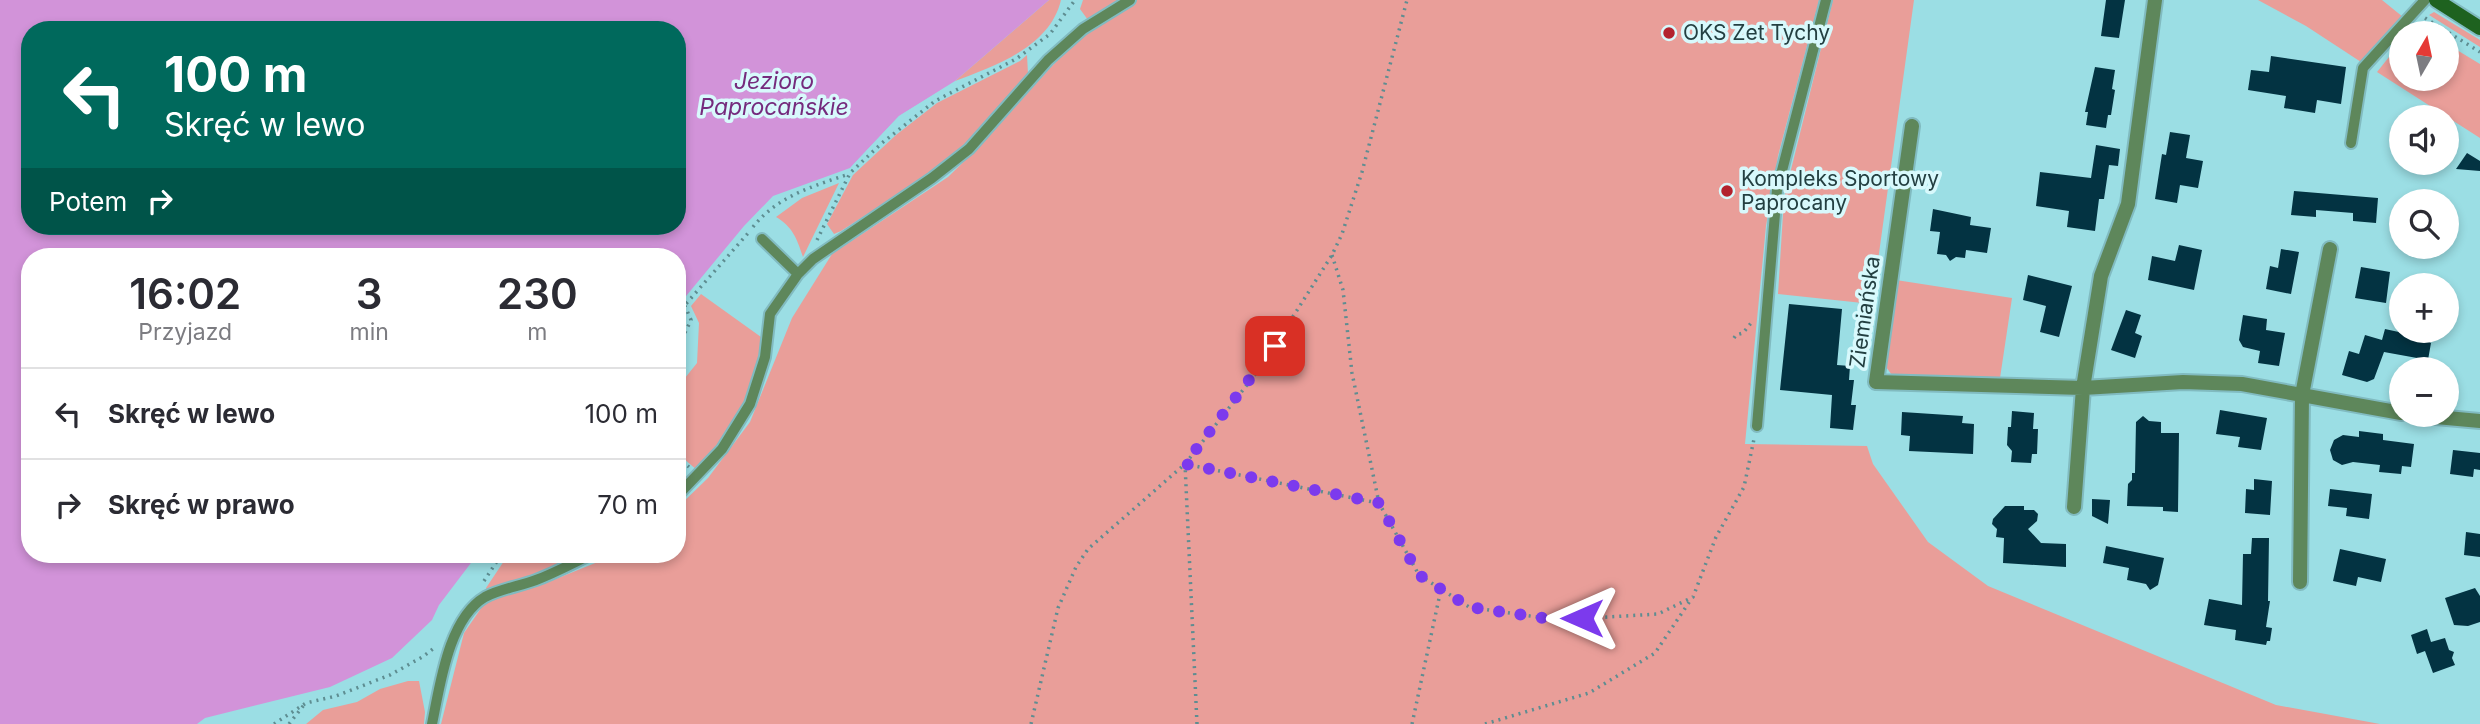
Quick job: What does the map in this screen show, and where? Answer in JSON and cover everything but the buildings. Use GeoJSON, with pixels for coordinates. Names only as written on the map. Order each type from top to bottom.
{"type":"FeatureCollection","features":[{"type":"Feature","properties":{"kind":"street"},"geometry":{"type":"LineString","coordinates":[[2074,507],[2082,388],[2101,276],[2128,204],[2155,0]]}},
{"type":"Feature","properties":{"kind":"street"},"geometry":{"type":"LineString","coordinates":[[2436,0],[2480,29]]}},
{"type":"Feature","properties":{"kind":"street","name":"Ziemiańska"},"geometry":{"type":"LineString","coordinates":[[1912,126],[1876,382],[2082,388],[2183,382],[2242,384],[2389,411]]}},
{"type":"Feature","properties":{"kind":"street"},"geometry":{"type":"LineString","coordinates":[[2300,582],[2302,395],[2330,249]]}},
{"type":"Feature","properties":{"kind":"street"},"geometry":{"type":"LineString","coordinates":[[2459,419],[2480,421]]}},
{"type":"Feature","properties":{"kind":"lane"},"geometry":{"type":"LineString","coordinates":[[686,487],[722,449],[750,404],[765,357],[770,314],[798,274],[813,258],[932,178],[969,149],[1048,60],[1083,29],[1130,0]]}},
{"type":"Feature","properties":{"kind":"lane"},"geometry":{"type":"LineString","coordinates":[[1756,426],[1777,190],[1826,0]]}},
{"type":"Feature","properties":{"kind":"lane"},"geometry":{"type":"LineString","coordinates":[[2351,143],[2364,68],[2425,0]]}},
{"type":"Feature","properties":{"kind":"lane"},"geometry":{"type":"LineString","coordinates":[[762,239],[798,274]]}},
{"type":"Feature","properties":{"kind":"lane"},"geometry":{"type":"LineString","coordinates":[[432,724],[458,629],[472,608],[486,597],[539,579],[573,563]]}},
{"type":"Feature","properties":{"kind":"path"},"geometry":{"type":"LineString","coordinates":[[813,258],[819,233],[850,173],[934,101],[1016,59],[1050,34],[1075,0]]}},
{"type":"Feature","properties":{"kind":"path"},"geometry":{"type":"LineString","coordinates":[[1031,724],[1058,608],[1076,567],[1088,549],[1185,464],[1261,367],[1332,255],[1342,234],[1362,172],[1407,0]]}},
{"type":"Feature","properties":{"kind":"path"},"geometry":{"type":"LineString","coordinates":[[2415,11],[2480,51]]}},
{"type":"Feature","properties":{"kind":"path"},"geometry":{"type":"LineString","coordinates":[[686,305],[760,219],[793,193],[850,173]]}},
{"type":"Feature","properties":{"kind":"path"},"geometry":{"type":"LineString","coordinates":[[751,229],[762,239]]}},
{"type":"Feature","properties":{"kind":"path"},"geometry":{"type":"LineString","coordinates":[[1332,255],[1343,290],[1352,373],[1379,503],[1419,575],[1469,607],[1557,620],[1658,614],[1693,597]]}},
{"type":"Feature","properties":{"kind":"path"},"geometry":{"type":"LineString","coordinates":[[686,308],[691,320],[686,330]]}},
{"type":"Feature","properties":{"kind":"path"},"geometry":{"type":"LineString","coordinates":[[1734,338],[1743,333],[1751,323]]}},
{"type":"Feature","properties":{"kind":"path"},"geometry":{"type":"LineString","coordinates":[[1485,724],[1589,693],[1655,653],[1693,597],[1716,537],[1744,487],[1756,426]]}},
{"type":"Feature","properties":{"kind":"path"},"geometry":{"type":"LineString","coordinates":[[1185,464],[1379,503]]}},
{"type":"Feature","properties":{"kind":"path"},"geometry":{"type":"LineString","coordinates":[[1185,464],[1197,724]]}},
{"type":"Feature","properties":{"kind":"path"},"geometry":{"type":"LineString","coordinates":[[1412,724],[1441,589]]}},
{"type":"Feature","properties":{"kind":"path"},"geometry":{"type":"LineString","coordinates":[[274,724],[306,703],[336,696],[390,675],[421,658]]}},
{"type":"Feature","properties":{"kind":"path"},"geometry":{"type":"LineString","coordinates":[[289,724],[306,703]]}},
{"type":"Feature","properties":{"kind":"shaded area"},"geometry":{"type":"Polygon","coordinates":[[[1049,0],[1061,0],[1055,16],[1033,42],[987,69],[955,81],[1049,0]]]}},
{"type":"Feature","properties":{"kind":"shaded area"},"geometry":{"type":"Polygon","coordinates":[[[1083,0],[1121,0],[1088,20],[1080,9],[1083,0]]]}},
{"type":"Feature","properties":{"kind":"shaded area"},"geometry":{"type":"Polygon","coordinates":[[[1136,0],[1819,0],[1778,156],[1766,226],[1745,444],[1867,446],[1873,464],[1928,542],[1988,586],[2276,705],[2380,724],[441,724],[464,633],[486,601],[536,587],[595,563],[686,563],[686,499],[708,478],[750,422],[792,318],[832,254],[948,177],[1087,31],[1136,0]]]}},
{"type":"Feature","properties":{"kind":"shaded area"},"geometry":{"type":"Polygon","coordinates":[[[1833,0],[1914,0],[1872,304],[1778,294],[1784,198],[1833,0]]]}},
{"type":"Feature","properties":{"kind":"shaded area"},"geometry":{"type":"Polygon","coordinates":[[[2258,0],[2382,0],[2403,17],[2399,21],[2389,21],[2389,32],[2361,62],[2306,26],[2258,0]]]}},
{"type":"Feature","properties":{"kind":"shaded area"},"geometry":{"type":"Polygon","coordinates":[[[2434,12],[2449,21],[2439,21],[2429,15],[2434,12]]]}},
{"type":"Feature","properties":{"kind":"shaded area"},"geometry":{"type":"Polygon","coordinates":[[[2459,27],[2480,40],[2480,47],[2459,34],[2459,27]]]}},
{"type":"Feature","properties":{"kind":"shaded area"},"geometry":{"type":"Polygon","coordinates":[[[2459,51],[2480,64],[2480,138],[2459,125],[2459,105],[2428,105],[2407,91],[2459,91],[2459,51]]]}},
{"type":"Feature","properties":{"kind":"shaded area"},"geometry":{"type":"Polygon","coordinates":[[[1027,55],[1028,74],[972,140],[919,181],[834,234],[827,224],[853,175],[896,135],[937,103],[1027,55]]]}},
{"type":"Feature","properties":{"kind":"shaded area"},"geometry":{"type":"Polygon","coordinates":[[[2389,57],[2389,80],[2377,72],[2389,57]]]}},
{"type":"Feature","properties":{"kind":"shaded area"},"geometry":{"type":"Polygon","coordinates":[[[839,183],[803,257],[794,234],[776,217],[802,198],[839,183]]]}},
{"type":"Feature","properties":{"kind":"shaded area"},"geometry":{"type":"Polygon","coordinates":[[[1896,280],[2012,298],[2000,378],[1894,378],[1884,364],[1896,280]]]}},
{"type":"Feature","properties":{"kind":"shaded area"},"geometry":{"type":"Polygon","coordinates":[[[701,294],[761,337],[749,392],[732,426],[698,471],[686,461],[686,377],[697,363],[699,323],[691,306],[701,294]]]}},
{"type":"Feature","properties":{"kind":"shaded area"},"geometry":{"type":"Polygon","coordinates":[[[503,563],[561,563],[487,592],[486,588],[503,563]]]}},
{"type":"Feature","properties":{"kind":"shaded area"},"geometry":{"type":"Polygon","coordinates":[[[408,681],[419,681],[425,712],[424,724],[306,724],[323,710],[357,702],[380,689],[408,681]]]}},
{"type":"Feature","properties":{"kind":"water","name":"Jezioro Paprocańskie"},"geometry":{"type":"Polygon","coordinates":[[[0,0],[1049,0],[955,81],[899,116],[850,168],[773,196],[744,226],[686,296],[686,248],[21,248],[21,563],[471,563],[439,605],[432,620],[392,658],[330,687],[205,718],[197,724],[0,724],[0,0]]]}},
{"type":"Feature","properties":{"kind":"pier"},"geometry":{"type":"Polygon","coordinates":[[[948,86],[901,119],[873,149],[850,168],[899,116],[948,86]]]}},
{"type":"Feature","properties":{"kind":"place","name":"OKS Zet Tychy"},"geometry":{"type":"Point","coordinates":[1669,33]}},
{"type":"Feature","properties":{"kind":"place","name":"Kompleks Sportowy Paprocany"},"geometry":{"type":"Point","coordinates":[1727,191]}},
{"type":"Feature","properties":{"kind":"route"},"geometry":{"type":"LineString","coordinates":[[1275,346],[1185,464],[1379,503],[1419,575],[1469,607],[1557,620],[1582,618]]}}]}
